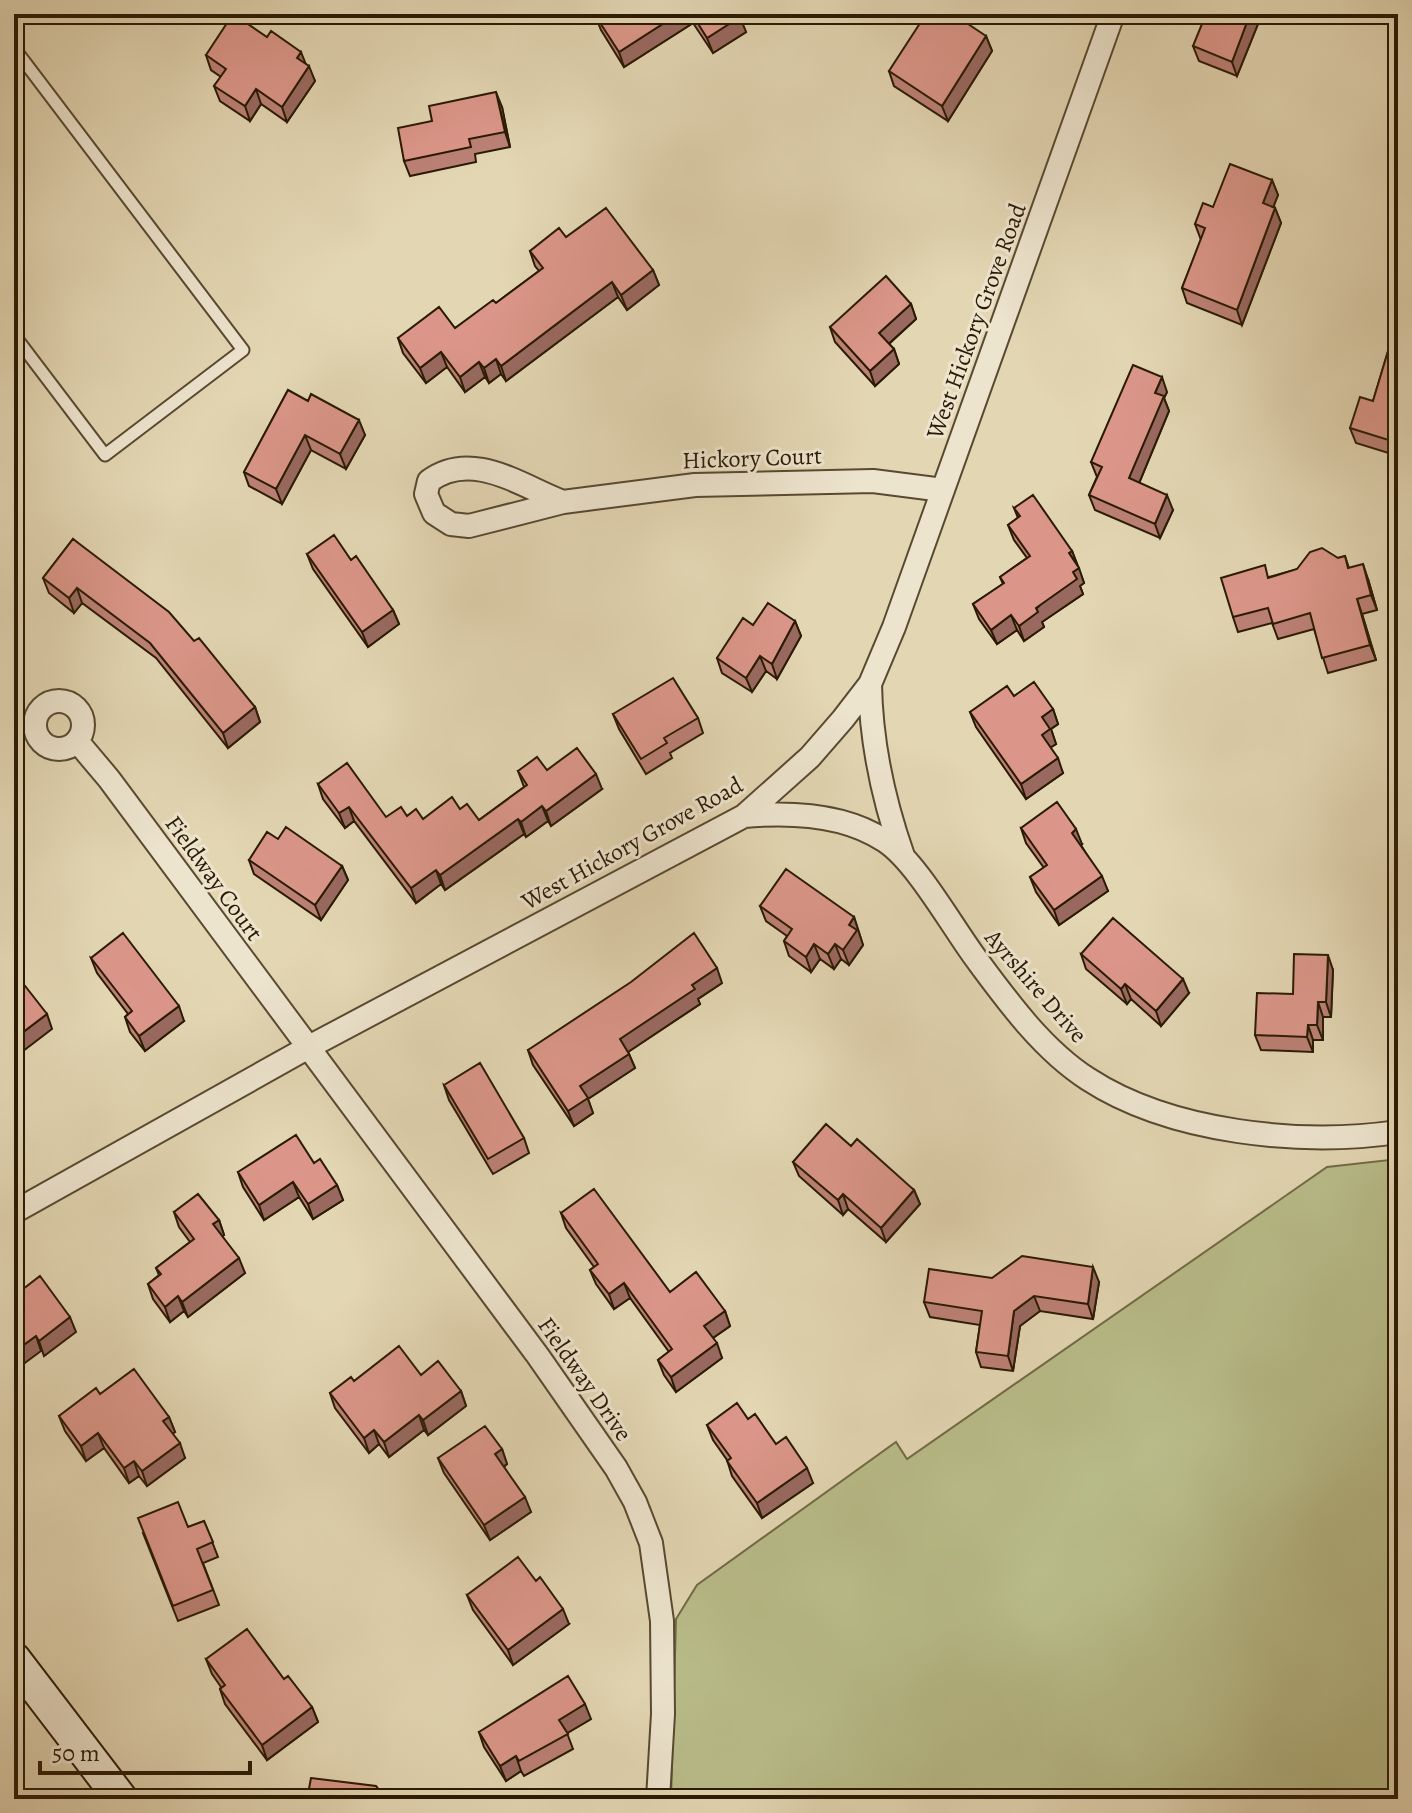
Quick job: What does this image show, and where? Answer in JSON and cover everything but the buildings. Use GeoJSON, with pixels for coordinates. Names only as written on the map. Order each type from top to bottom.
{"type":"FeatureCollection","features":[{"type":"Feature","properties":{"kind":"street","name":"West Hickory Grove Road"},"geometry":{"type":"LineString","coordinates":[[14,1212],[307,1048],[744,816],[810,757],[870,684],[943,490],[1113,14]]}},
{"type":"Feature","properties":{"kind":"street","name":"Hickory Court"},"geometry":{"type":"LineString","coordinates":[[563,502],[488,470],[469,467],[440,473],[429,481],[426,494],[434,513],[442,520],[469,526],[563,502],[695,485],[873,481],[943,490]]}},
{"type":"Feature","properties":{"kind":"street","name":"Ayrshire Drive"},"geometry":{"type":"LineString","coordinates":[[870,684],[871,729],[878,775],[903,857]]}},
{"type":"Feature","properties":{"kind":"street","name":"Fieldway Court"},"geometry":{"type":"LineString","coordinates":[[77,741],[109,779],[307,1048]]}},
{"type":"Feature","properties":{"kind":"street","name":"Ayrshire Drive"},"geometry":{"type":"LineString","coordinates":[[744,816],[775,813],[828,820],[864,830],[886,841],[903,857],[1020,1015],[1065,1062],[1107,1090],[1168,1115],[1216,1126],[1304,1135],[1398,1132]]}},
{"type":"Feature","properties":{"kind":"street","name":"Fieldway Drive"},"geometry":{"type":"LineString","coordinates":[[307,1048],[538,1356],[616,1468],[635,1502],[651,1543],[662,1621],[664,1699],[658,1799]]}},
{"type":"Feature","properties":{"kind":"street"},"geometry":{"type":"LineString","coordinates":[[14,1659],[121,1799]]}},
{"type":"Feature","properties":{"kind":"lane"},"geometry":{"type":"LineString","coordinates":[[14,48],[243,350],[105,455],[14,335]]}},
{"type":"Feature","properties":{"kind":"green space"},"geometry":{"type":"Polygon","coordinates":[[[1398,1159],[1398,1799],[671,1799],[676,1619],[697,1585],[896,1442],[907,1459],[1327,1167],[1398,1159]]]}}]}
